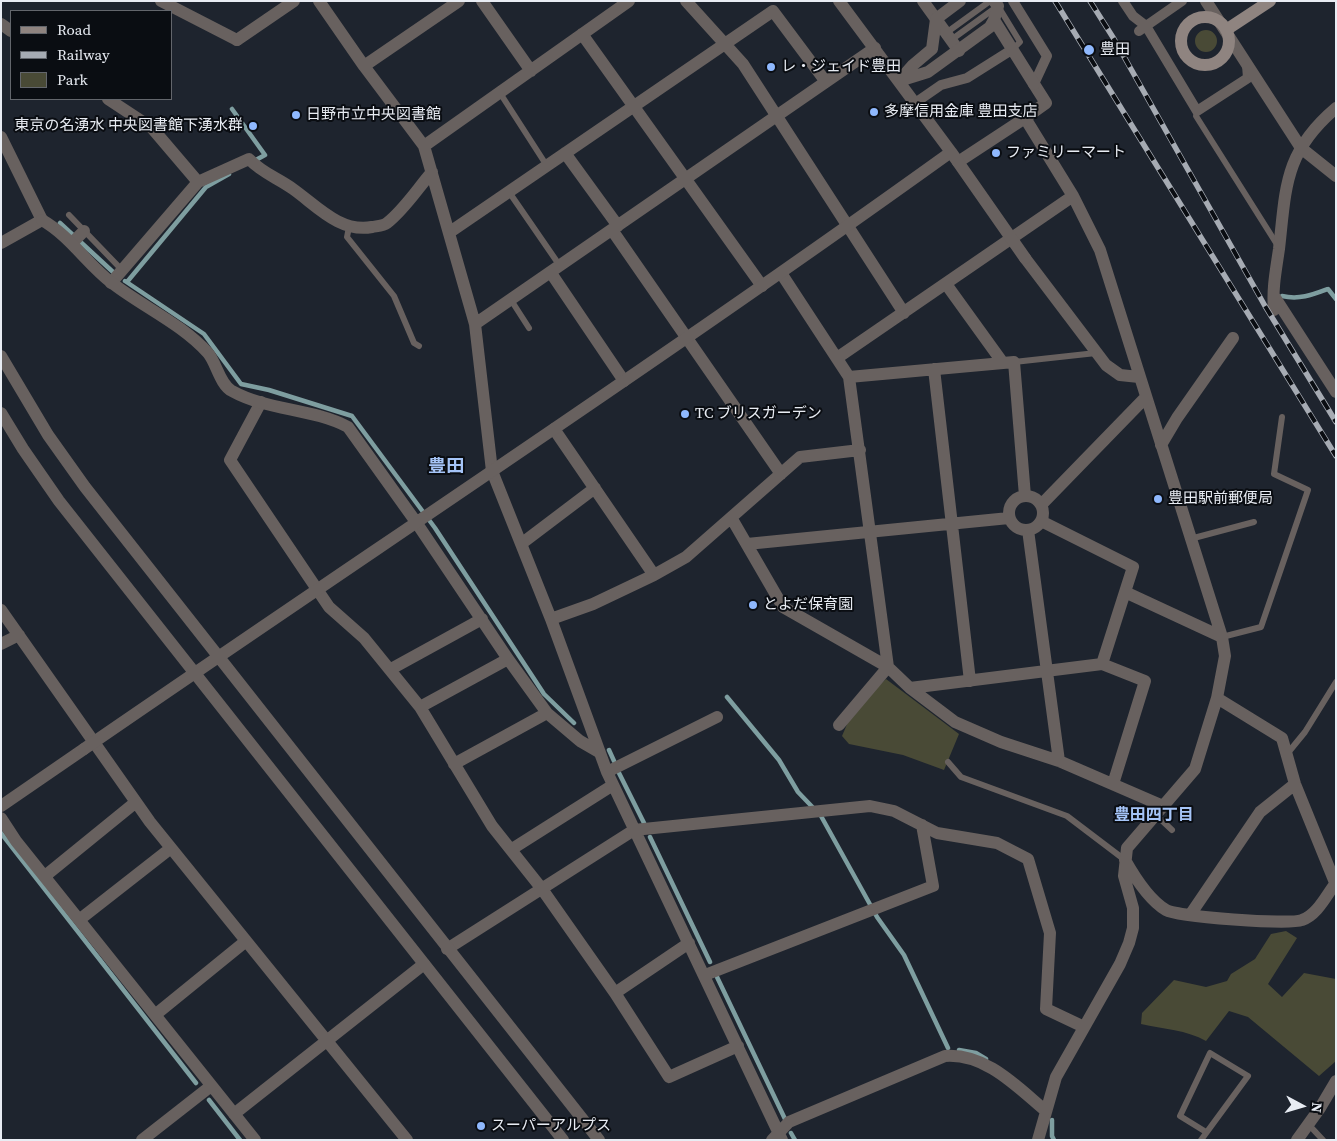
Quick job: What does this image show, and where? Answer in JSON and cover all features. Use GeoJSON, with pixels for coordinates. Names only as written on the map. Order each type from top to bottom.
{"type":"FeatureCollection","features":[{"type":"Feature","properties":{"kind":"main road"},"geometry":{"type":"LineString","coordinates":[[1226,30],[1270,1]]}},
{"type":"Feature","properties":{"kind":"street"},"geometry":{"type":"LineString","coordinates":[[161,1],[237,40],[294,1]]}},
{"type":"Feature","properties":{"kind":"street"},"geometry":{"type":"LineString","coordinates":[[319,1],[364,66],[424,146],[476,324],[492,471],[551,619],[607,772],[738,1046],[777,1137],[789,1122],[945,1056],[956,1055],[971,1058],[989,1066],[1046,1111]]}},
{"type":"Feature","properties":{"kind":"street"},"geometry":{"type":"LineString","coordinates":[[364,66],[459,1]]}},
{"type":"Feature","properties":{"kind":"street"},"geometry":{"type":"LineString","coordinates":[[482,1],[531,71]]}},
{"type":"Feature","properties":{"kind":"street"},"geometry":{"type":"LineString","coordinates":[[424,146],[629,1]]}},
{"type":"Feature","properties":{"kind":"street"},"geometry":{"type":"LineString","coordinates":[[686,1],[742,64],[904,313]]}},
{"type":"Feature","properties":{"kind":"street"},"geometry":{"type":"LineString","coordinates":[[839,1],[955,157],[1025,258],[1097,353],[1112,370],[1120,375],[1139,377]]}},
{"type":"Feature","properties":{"kind":"street"},"geometry":{"type":"LineString","coordinates":[[923,1],[959,51]]}},
{"type":"Feature","properties":{"kind":"street"},"geometry":{"type":"LineString","coordinates":[[899,81],[912,65],[932,49],[936,19],[960,1]]}},
{"type":"Feature","properties":{"kind":"street"},"geometry":{"type":"LineString","coordinates":[[1013,1],[1047,56],[1034,84]]}},
{"type":"Feature","properties":{"kind":"street"},"geometry":{"type":"LineString","coordinates":[[1123,1],[1197,111],[1248,78],[1247,64]]}},
{"type":"Feature","properties":{"kind":"street"},"geometry":{"type":"LineString","coordinates":[[1143,29],[1182,1]]}},
{"type":"Feature","properties":{"kind":"street"},"geometry":{"type":"LineString","coordinates":[[1206,1],[1301,148],[1336,176]]}},
{"type":"Feature","properties":{"kind":"street"},"geometry":{"type":"LineString","coordinates":[[1,806],[218,655],[554,429],[849,226],[955,157],[1025,118],[1046,102],[994,20],[992,3]]}},
{"type":"Feature","properties":{"kind":"street"},"geometry":{"type":"LineString","coordinates":[[450,232],[773,11],[826,82]]}},
{"type":"Feature","properties":{"kind":"street"},"geometry":{"type":"LineString","coordinates":[[899,81],[928,72],[990,27],[994,20]]}},
{"type":"Feature","properties":{"kind":"street"},"geometry":{"type":"LineString","coordinates":[[582,34],[762,286]]}},
{"type":"Feature","properties":{"kind":"street"},"geometry":{"type":"LineString","coordinates":[[476,324],[875,48]]}},
{"type":"Feature","properties":{"kind":"street"},"geometry":{"type":"LineString","coordinates":[[915,104],[941,85],[966,78],[1013,49]]}},
{"type":"Feature","properties":{"kind":"street"},"geometry":{"type":"LineString","coordinates":[[110,100],[152,128],[198,182]]}},
{"type":"Feature","properties":{"kind":"street"},"geometry":{"type":"LineString","coordinates":[[1274,310],[1273,293],[1282,205],[1289,170],[1301,148],[1323,119],[1336,108]]}},
{"type":"Feature","properties":{"kind":"street"},"geometry":{"type":"LineString","coordinates":[[1025,118],[1073,196],[1100,250],[1222,637],[1224,656],[1217,698],[1195,769],[1127,848],[1124,860],[1124,876],[1133,908],[1131,936],[1120,964],[1056,1077],[1039,1139]]}},
{"type":"Feature","properties":{"kind":"street"},"geometry":{"type":"LineString","coordinates":[[1,137],[42,220],[55,228],[78,237],[111,282],[193,338],[209,354],[229,390],[260,402],[334,420],[348,427],[417,520],[508,659],[547,713],[580,741],[599,752]]}},
{"type":"Feature","properties":{"kind":"street"},"geometry":{"type":"LineString","coordinates":[[566,153],[686,337],[781,474]]}},
{"type":"Feature","properties":{"kind":"street"},"geometry":{"type":"LineString","coordinates":[[111,282],[198,182],[249,159],[260,170],[293,189],[311,205],[348,227],[363,229],[386,224],[432,172]]}},
{"type":"Feature","properties":{"kind":"street"},"geometry":{"type":"LineString","coordinates":[[836,358],[1073,196]]}},
{"type":"Feature","properties":{"kind":"street"},"geometry":{"type":"LineString","coordinates":[[1,242],[42,220]]}},
{"type":"Feature","properties":{"kind":"street"},"geometry":{"type":"LineString","coordinates":[[556,269],[624,381]]}},
{"type":"Feature","properties":{"kind":"street"},"geometry":{"type":"LineString","coordinates":[[781,273],[849,377],[888,667],[839,726]]}},
{"type":"Feature","properties":{"kind":"street"},"geometry":{"type":"LineString","coordinates":[[946,284],[1009,362],[1025,496]]}},
{"type":"Feature","properties":{"kind":"street"},"geometry":{"type":"LineString","coordinates":[[1273,293],[1336,392]]}},
{"type":"Feature","properties":{"kind":"street"},"geometry":{"type":"LineString","coordinates":[[1161,444],[1233,338]]}},
{"type":"Feature","properties":{"kind":"street"},"geometry":{"type":"LineString","coordinates":[[1,356],[48,435],[86,488],[599,1140]]}},
{"type":"Feature","properties":{"kind":"street"},"geometry":{"type":"LineString","coordinates":[[849,377],[1009,362]]}},
{"type":"Feature","properties":{"kind":"street"},"geometry":{"type":"LineString","coordinates":[[934,369],[970,681]]}},
{"type":"Feature","properties":{"kind":"street"},"geometry":{"type":"LineString","coordinates":[[1041,505],[1146,397]]}},
{"type":"Feature","properties":{"kind":"street"},"geometry":{"type":"LineString","coordinates":[[260,402],[230,460],[329,607],[364,638],[420,706],[492,826],[542,889],[615,993],[669,1077],[738,1046]]}},
{"type":"Feature","properties":{"kind":"street"},"geometry":{"type":"LineString","coordinates":[[1,413],[23,450],[60,501],[563,1140]]}},
{"type":"Feature","properties":{"kind":"street"},"geometry":{"type":"LineString","coordinates":[[554,429],[654,575]]}},
{"type":"Feature","properties":{"kind":"street"},"geometry":{"type":"LineString","coordinates":[[551,619],[593,604],[654,575],[686,557],[732,519],[800,457],[860,450]]}},
{"type":"Feature","properties":{"kind":"street"},"geometry":{"type":"LineString","coordinates":[[521,544],[595,488]]}},
{"type":"Feature","properties":{"kind":"street"},"geometry":{"type":"LineString","coordinates":[[1025,496],[1034,498],[1041,505],[1043,513],[1041,521],[1028,530],[1014,526],[1009,518],[1012,503],[1025,496]]}},
{"type":"Feature","properties":{"kind":"street"},"geometry":{"type":"LineString","coordinates":[[746,544],[1009,518]]}},
{"type":"Feature","properties":{"kind":"street"},"geometry":{"type":"LineString","coordinates":[[732,519],[783,607],[888,667],[910,688],[955,722],[1001,742],[1059,762],[1113,784],[1159,810]]}},
{"type":"Feature","properties":{"kind":"street"},"geometry":{"type":"LineString","coordinates":[[1041,521],[1133,567],[1102,664]]}},
{"type":"Feature","properties":{"kind":"street"},"geometry":{"type":"LineString","coordinates":[[1028,530],[1059,762]]}},
{"type":"Feature","properties":{"kind":"street"},"geometry":{"type":"LineString","coordinates":[[1126,592],[1222,637]]}},
{"type":"Feature","properties":{"kind":"street"},"geometry":{"type":"LineString","coordinates":[[1,610],[19,634],[89,746],[407,1140]]}},
{"type":"Feature","properties":{"kind":"street"},"geometry":{"type":"LineString","coordinates":[[391,669],[482,619]]}},
{"type":"Feature","properties":{"kind":"street"},"geometry":{"type":"LineString","coordinates":[[1,644],[19,634]]}},
{"type":"Feature","properties":{"kind":"street"},"geometry":{"type":"LineString","coordinates":[[420,706],[508,659]]}},
{"type":"Feature","properties":{"kind":"street"},"geometry":{"type":"LineString","coordinates":[[910,688],[1102,664],[1145,680],[1113,784]]}},
{"type":"Feature","properties":{"kind":"street"},"geometry":{"type":"LineString","coordinates":[[1124,860],[1138,883],[1166,910],[1190,916],[1302,920],[1318,909],[1335,884],[1295,784],[1282,738],[1217,698]]}},
{"type":"Feature","properties":{"kind":"street"},"geometry":{"type":"LineString","coordinates":[[454,764],[547,713]]}},
{"type":"Feature","properties":{"kind":"street"},"geometry":{"type":"LineString","coordinates":[[607,772],[717,717]]}},
{"type":"Feature","properties":{"kind":"street"},"geometry":{"type":"LineString","coordinates":[[512,849],[613,784]]}},
{"type":"Feature","properties":{"kind":"street"},"geometry":{"type":"LineString","coordinates":[[1190,916],[1260,812],[1295,784]]}},
{"type":"Feature","properties":{"kind":"street"},"geometry":{"type":"LineString","coordinates":[[45,876],[136,802]]}},
{"type":"Feature","properties":{"kind":"street"},"geometry":{"type":"LineString","coordinates":[[447,949],[634,830],[870,806],[894,810],[936,833],[997,843],[1028,859],[1050,933],[1046,1009],[1084,1028]]}},
{"type":"Feature","properties":{"kind":"street"},"geometry":{"type":"LineString","coordinates":[[1,818],[79,920],[255,1140]]}},
{"type":"Feature","properties":{"kind":"street"},"geometry":{"type":"LineString","coordinates":[[704,974],[934,886],[922,825]]}},
{"type":"Feature","properties":{"kind":"street"},"geometry":{"type":"LineString","coordinates":[[79,920],[171,848]]}},
{"type":"Feature","properties":{"kind":"street"},"geometry":{"type":"LineString","coordinates":[[155,1015],[246,941]]}},
{"type":"Feature","properties":{"kind":"street"},"geometry":{"type":"LineString","coordinates":[[615,993],[689,943]]}},
{"type":"Feature","properties":{"kind":"street"},"geometry":{"type":"LineString","coordinates":[[234,1114],[424,964]]}},
{"type":"Feature","properties":{"kind":"street"},"geometry":{"type":"LineString","coordinates":[[1297,1140],[1309,1125],[1336,1081]]}},
{"type":"Feature","properties":{"kind":"street"},"geometry":{"type":"LineString","coordinates":[[142,1140],[212,1086]]}},
{"type":"Feature","properties":{"kind":"lane"},"geometry":{"type":"LineString","coordinates":[[948,35],[992,3]]}},
{"type":"Feature","properties":{"kind":"lane"},"geometry":{"type":"LineString","coordinates":[[948,35],[992,3]]}},
{"type":"Feature","properties":{"kind":"lane"},"geometry":{"type":"LineString","coordinates":[[992,3],[1020,42],[1013,49]]}},
{"type":"Feature","properties":{"kind":"lane"},"geometry":{"type":"LineString","coordinates":[[500,92],[547,166]]}},
{"type":"Feature","properties":{"kind":"lane"},"geometry":{"type":"LineString","coordinates":[[1197,111],[1196,116],[1279,248]]}},
{"type":"Feature","properties":{"kind":"lane"},"geometry":{"type":"LineString","coordinates":[[509,192],[556,269]]}},
{"type":"Feature","properties":{"kind":"lane"},"geometry":{"type":"LineString","coordinates":[[69,215],[78,237],[122,270]]}},
{"type":"Feature","properties":{"kind":"lane"},"geometry":{"type":"LineString","coordinates":[[348,227],[347,237],[394,296],[414,343],[419,346]]}},
{"type":"Feature","properties":{"kind":"lane"},"geometry":{"type":"LineString","coordinates":[[511,300],[529,328]]}},
{"type":"Feature","properties":{"kind":"lane"},"geometry":{"type":"LineString","coordinates":[[1009,362],[1097,353]]}},
{"type":"Feature","properties":{"kind":"lane"},"geometry":{"type":"LineString","coordinates":[[1222,637],[1260,627],[1308,490],[1274,474],[1282,417]]}},
{"type":"Feature","properties":{"kind":"lane"},"geometry":{"type":"LineString","coordinates":[[1190,539],[1254,522]]}},
{"type":"Feature","properties":{"kind":"lane"},"geometry":{"type":"LineString","coordinates":[[1286,755],[1305,732],[1336,682]]}},
{"type":"Feature","properties":{"kind":"lane"},"geometry":{"type":"LineString","coordinates":[[948,762],[961,777],[1067,816],[1124,860]]}},
{"type":"Feature","properties":{"kind":"lane"},"geometry":{"type":"LineString","coordinates":[[1159,810],[1172,830]]}},
{"type":"Feature","properties":{"kind":"lane"},"geometry":{"type":"LineString","coordinates":[[1202,1140],[1248,1076],[1210,1053],[1180,1116],[1206,1132]]}},
{"type":"Feature","properties":{"kind":"lane"},"geometry":{"type":"LineString","coordinates":[[1309,1125],[1323,1140]]}},
{"type":"Feature","properties":{"kind":"green space"},"geometry":{"type":"Polygon","coordinates":[[[1206,30],[1214,33],[1217,41],[1214,49],[1206,52],[1198,49],[1195,41],[1198,33],[1206,30]]]}},
{"type":"Feature","properties":{"kind":"green space"},"geometry":{"type":"Polygon","coordinates":[[[886,679],[959,734],[944,770],[903,755],[849,744],[842,736],[854,708],[886,679]]]}},
{"type":"Feature","properties":{"kind":"green space"},"geometry":{"type":"Polygon","coordinates":[[[1286,931],[1297,938],[1268,984],[1282,997],[1304,973],[1336,979],[1336,1061],[1319,1076],[1248,1017],[1229,1011],[1206,1041],[1183,1032],[1141,1024],[1142,1013],[1174,980],[1206,987],[1227,981],[1231,974],[1255,959],[1271,934],[1286,931]]]}},
{"type":"Feature","properties":{"kind":"waterway"},"geometry":{"type":"LineString","coordinates":[[232,109],[265,155],[254,161]]}},
{"type":"Feature","properties":{"kind":"waterway"},"geometry":{"type":"LineString","coordinates":[[127,282],[206,187],[229,174]]}},
{"type":"Feature","properties":{"kind":"waterway"},"geometry":{"type":"LineString","coordinates":[[60,223],[113,272]]}},
{"type":"Feature","properties":{"kind":"waterway"},"geometry":{"type":"LineString","coordinates":[[125,281],[204,334],[241,384],[269,390],[352,416],[435,528],[544,694],[574,723]]}},
{"type":"Feature","properties":{"kind":"waterway"},"geometry":{"type":"LineString","coordinates":[[1282,296],[1300,297],[1328,289],[1336,299]]}},
{"type":"Feature","properties":{"kind":"waterway"},"geometry":{"type":"LineString","coordinates":[[727,697],[779,760],[798,792],[821,816],[877,917],[904,955],[948,1048]]}},
{"type":"Feature","properties":{"kind":"waterway"},"geometry":{"type":"LineString","coordinates":[[609,750],[614,761]]}},
{"type":"Feature","properties":{"kind":"waterway"},"geometry":{"type":"LineString","coordinates":[[619,773],[644,823]]}},
{"type":"Feature","properties":{"kind":"waterway"},"geometry":{"type":"LineString","coordinates":[[1,833],[196,1083]]}},
{"type":"Feature","properties":{"kind":"waterway"},"geometry":{"type":"LineString","coordinates":[[650,837],[710,962]]}},
{"type":"Feature","properties":{"kind":"waterway"},"geometry":{"type":"LineString","coordinates":[[717,977],[785,1119]]}},
{"type":"Feature","properties":{"kind":"waterway"},"geometry":{"type":"LineString","coordinates":[[959,1050],[976,1053],[986,1059]]}},
{"type":"Feature","properties":{"kind":"waterway"},"geometry":{"type":"LineString","coordinates":[[209,1100],[240,1140]]}},
{"type":"Feature","properties":{"kind":"waterway"},"geometry":{"type":"LineString","coordinates":[[1052,1120],[1052,1136],[1054,1140]]}},
{"type":"Feature","properties":{"kind":"waterway"},"geometry":{"type":"LineString","coordinates":[[791,1133],[795,1140]]}},
{"type":"Feature","properties":{"kind":"railway"},"geometry":{"type":"LineString","coordinates":[[1055,1],[1336,456]]}},
{"type":"Feature","properties":{"kind":"railway"},"geometry":{"type":"LineString","coordinates":[[1090,1],[1114,39],[1265,306],[1336,422]]}},
{"type":"Feature","properties":{"kind":"place","name":"豊田"},"geometry":{"type":"Point","coordinates":[1089,50]}},
{"type":"Feature","properties":{"kind":"place","name":"レ・ジェイド豊田"},"geometry":{"type":"Point","coordinates":[771,67]}},
{"type":"Feature","properties":{"kind":"place","name":"多摩信用金庫 豊田支店"},"geometry":{"type":"Point","coordinates":[874,112]}},
{"type":"Feature","properties":{"kind":"place","name":"日野市立中央図書館"},"geometry":{"type":"Point","coordinates":[296,115]}},
{"type":"Feature","properties":{"kind":"place","name":"東京の名湧水 中央図書館下湧水群"},"geometry":{"type":"Point","coordinates":[253,126]}},
{"type":"Feature","properties":{"kind":"place","name":"ファミリーマート"},"geometry":{"type":"Point","coordinates":[996,153]}},
{"type":"Feature","properties":{"kind":"place","name":"TC ブリスガーデン"},"geometry":{"type":"Point","coordinates":[685,414]}},
{"type":"Feature","properties":{"kind":"place","name":"豊田駅前郵便局"},"geometry":{"type":"Point","coordinates":[1158,499]}},
{"type":"Feature","properties":{"kind":"place","name":"とよだ保育園"},"geometry":{"type":"Point","coordinates":[753,605]}},
{"type":"Feature","properties":{"kind":"place","name":"スーパーアルプス"},"geometry":{"type":"Point","coordinates":[481,1126]}},
{"type":"Feature","properties":{"kind":"district","name":"豊田"},"geometry":{"type":"Point","coordinates":[446,467]}},
{"type":"Feature","properties":{"kind":"district","name":"豊田四丁目"},"geometry":{"type":"Point","coordinates":[1154,816]}}]}
